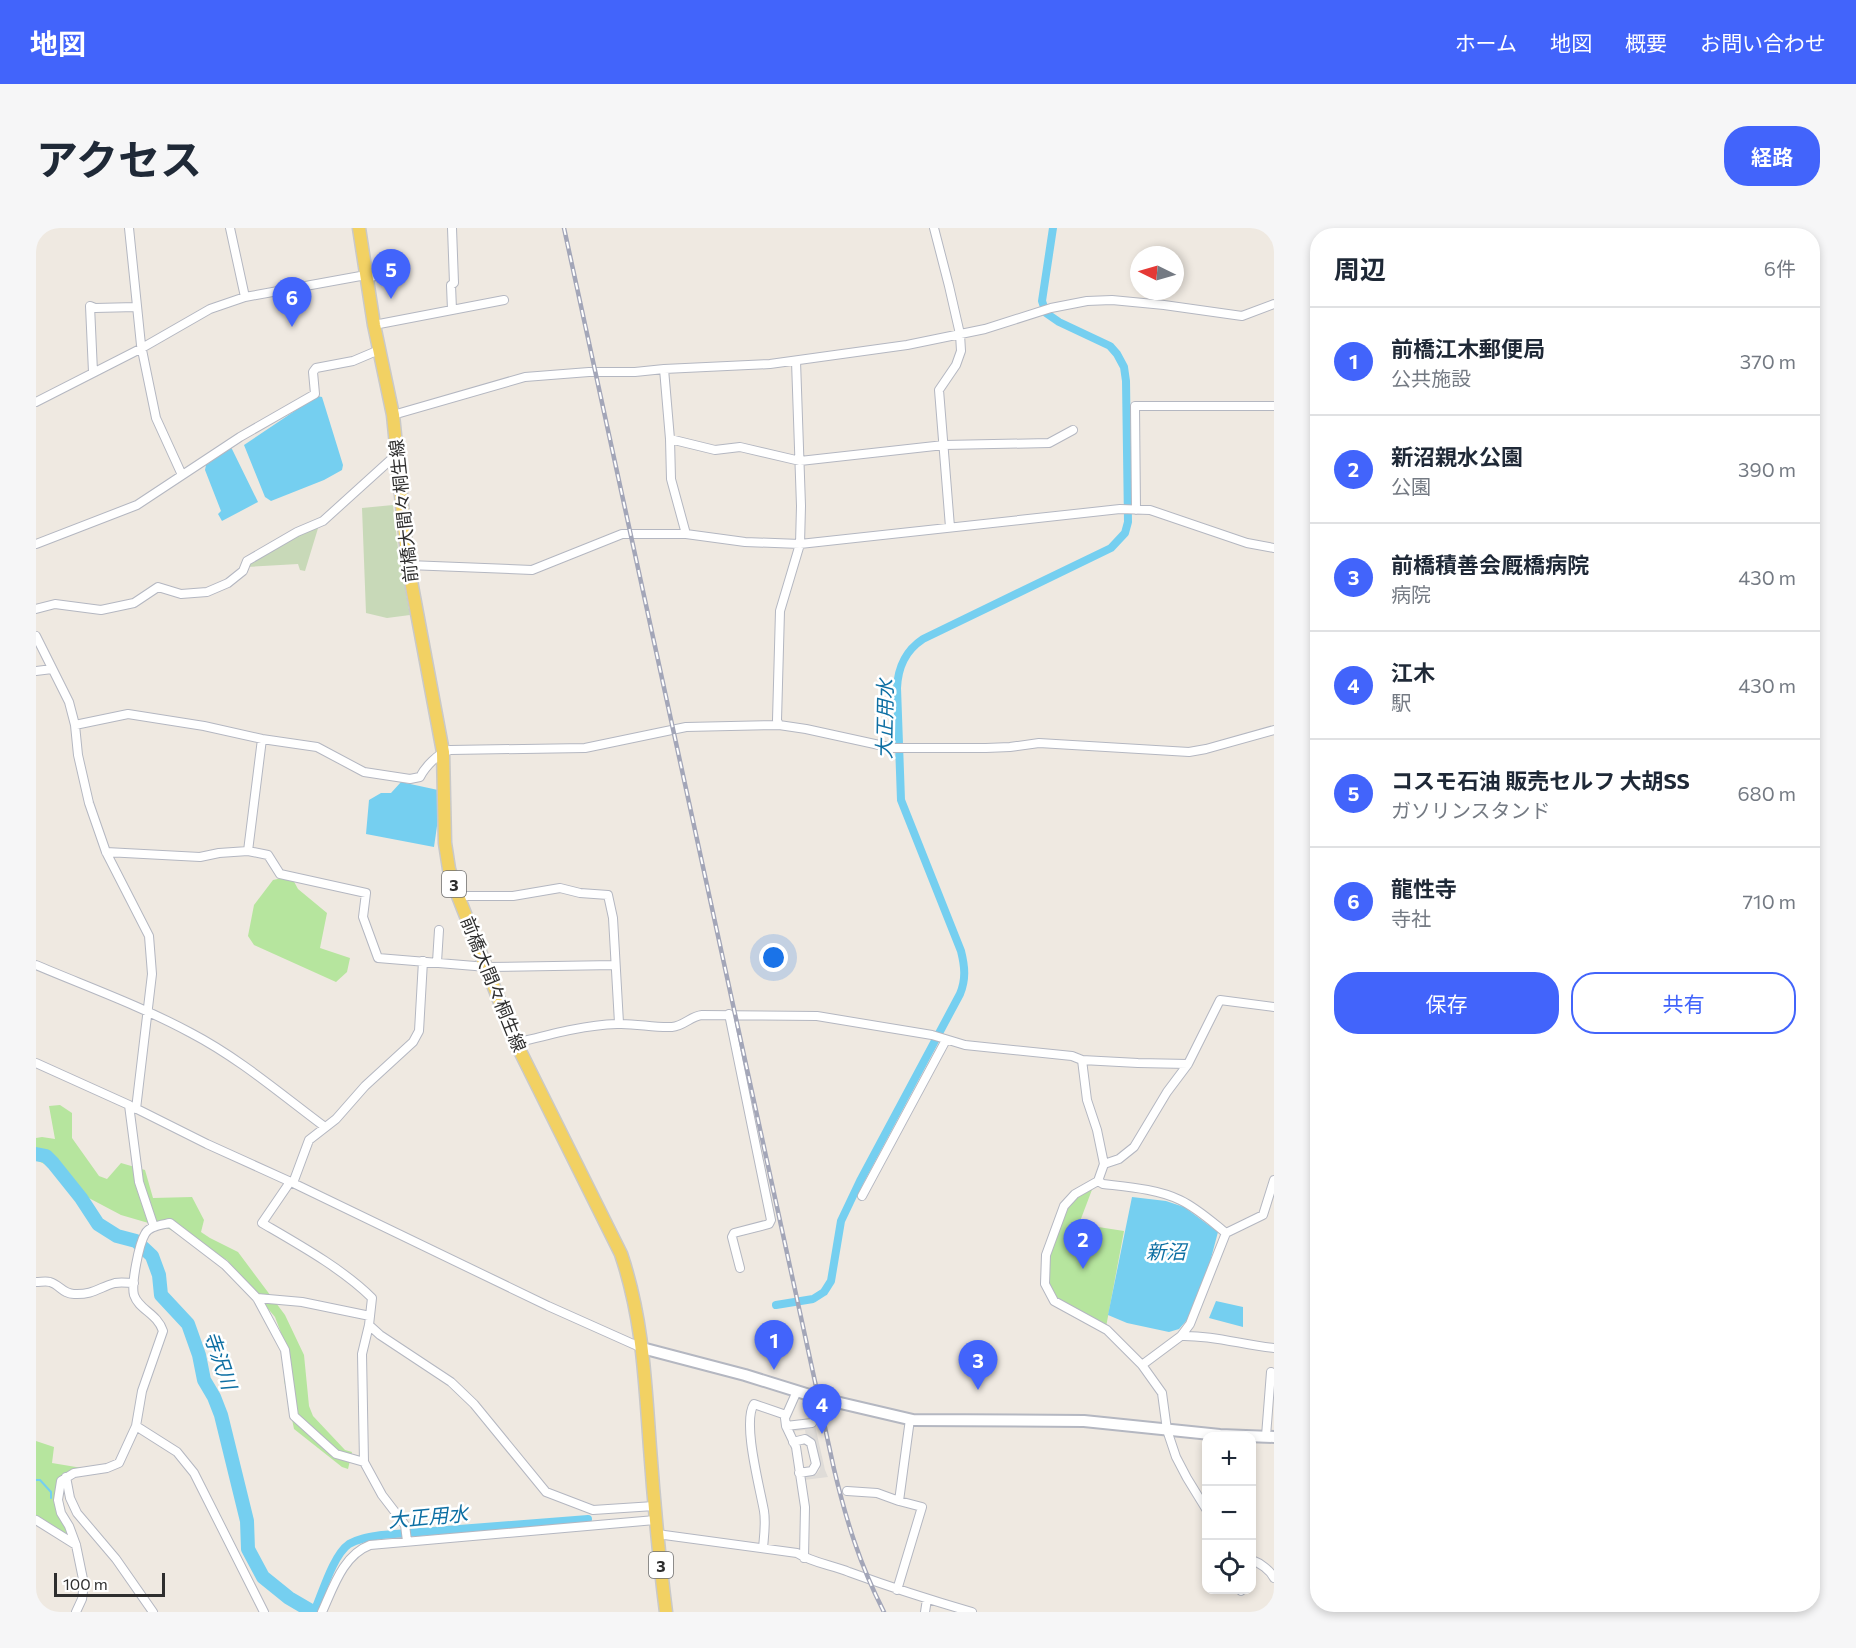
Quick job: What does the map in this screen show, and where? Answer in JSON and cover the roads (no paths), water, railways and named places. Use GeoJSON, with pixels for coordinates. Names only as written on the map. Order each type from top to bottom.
{"type":"FeatureCollection","features":[{"type":"Feature","properties":{"kind":"main road","name":"前橋大間々桐生線"},"geometry":{"type":"LineString","coordinates":[[359,228],[374,325],[393,415],[408,565],[443,752],[446,851],[449,869],[516,1043],[621,1254],[629,1278],[642,1347],[655,1514],[666,1612]]}},
{"type":"Feature","properties":{"kind":"street"},"geometry":{"type":"LineString","coordinates":[[129,228],[136,307],[156,418],[182,475]]}},
{"type":"Feature","properties":{"kind":"street"},"geometry":{"type":"LineString","coordinates":[[230,228],[244,297]]}},
{"type":"Feature","properties":{"kind":"street"},"geometry":{"type":"LineString","coordinates":[[452,228],[454,283],[451,285],[452,310]]}},
{"type":"Feature","properties":{"kind":"street"},"geometry":{"type":"LineString","coordinates":[[934,228],[960,334],[961,351],[956,364],[939,390],[950,527]]}},
{"type":"Feature","properties":{"kind":"street"},"geometry":{"type":"LineString","coordinates":[[36,402],[142,348],[209,310],[244,297],[366,276],[400,274]]}},
{"type":"Feature","properties":{"kind":"street"},"geometry":{"type":"LineString","coordinates":[[374,325],[504,300]]}},
{"type":"Feature","properties":{"kind":"street"},"geometry":{"type":"LineString","coordinates":[[393,415],[525,377],[770,364],[907,345],[1009,322],[1051,308],[1088,301],[1112,300],[1164,305],[1242,316],[1274,304]]}},
{"type":"Feature","properties":{"kind":"street"},"geometry":{"type":"LineString","coordinates":[[93,372],[90,306],[95,308],[136,307]]}},
{"type":"Feature","properties":{"kind":"street"},"geometry":{"type":"LineString","coordinates":[[36,544],[137,505],[240,437],[315,394],[313,372],[316,368],[353,361],[379,350]]}},
{"type":"Feature","properties":{"kind":"street"},"geometry":{"type":"LineString","coordinates":[[779,725],[777,720],[780,611],[800,544],[801,506],[796,360]]}},
{"type":"Feature","properties":{"kind":"street"},"geometry":{"type":"LineString","coordinates":[[664,369],[671,479],[686,534]]}},
{"type":"Feature","properties":{"kind":"street"},"geometry":{"type":"LineString","coordinates":[[1134,509],[1135,406],[1274,406]]}},
{"type":"Feature","properties":{"kind":"street"},"geometry":{"type":"LineString","coordinates":[[670,439],[715,450],[740,447],[800,461],[944,445],[1049,443],[1073,430]]}},
{"type":"Feature","properties":{"kind":"street"},"geometry":{"type":"LineString","coordinates":[[36,609],[55,604],[100,610],[135,603],[158,587],[181,594],[207,592],[228,584],[243,571],[247,561],[297,532],[323,521],[397,454]]}},
{"type":"Feature","properties":{"kind":"street"},"geometry":{"type":"LineString","coordinates":[[408,565],[532,570],[622,534],[686,534],[745,542],[800,544],[1120,509],[1156,512],[1247,543],[1274,548]]}},
{"type":"Feature","properties":{"kind":"street"},"geometry":{"type":"LineString","coordinates":[[36,636],[69,702],[89,803],[106,852],[149,936],[152,974],[133,1107],[139,1182],[154,1227]]}},
{"type":"Feature","properties":{"kind":"street"},"geometry":{"type":"LineString","coordinates":[[36,671],[52,669]]}},
{"type":"Feature","properties":{"kind":"street"},"geometry":{"type":"LineString","coordinates":[[75,725],[128,714],[204,726],[262,739],[317,747],[364,772],[410,779],[420,777],[425,768],[443,752],[450,750],[585,748],[686,728],[779,725],[892,748],[986,748],[1039,743],[1189,752],[1274,730]]}},
{"type":"Feature","properties":{"kind":"street"},"geometry":{"type":"LineString","coordinates":[[248,851],[262,739]]}},
{"type":"Feature","properties":{"kind":"street"},"geometry":{"type":"LineString","coordinates":[[106,852],[200,858],[219,853],[248,851],[268,855],[280,874],[366,893],[363,917],[378,958],[487,967],[615,965]]}},
{"type":"Feature","properties":{"kind":"street"},"geometry":{"type":"LineString","coordinates":[[458,896],[513,896],[560,888],[580,893],[608,895],[613,918],[619,1023]]}},
{"type":"Feature","properties":{"kind":"street"},"geometry":{"type":"LineString","coordinates":[[436,962],[439,930]]}},
{"type":"Feature","properties":{"kind":"street"},"geometry":{"type":"LineString","coordinates":[[407,1539],[406,1527],[382,1495],[364,1462],[362,1354],[370,1320],[372,1298],[359,1285],[262,1223],[292,1182],[309,1140],[336,1119],[365,1086],[413,1042],[419,1031],[423,961]]}},
{"type":"Feature","properties":{"kind":"street"},"geometry":{"type":"LineString","coordinates":[[36,965],[192,1033],[242,1065],[325,1127]]}},
{"type":"Feature","properties":{"kind":"street"},"geometry":{"type":"LineString","coordinates":[[1104,1164],[1119,1159],[1134,1147],[1167,1092],[1188,1064],[1220,1000],[1274,1007]]}},
{"type":"Feature","properties":{"kind":"street"},"geometry":{"type":"LineString","coordinates":[[729,1014],[771,1220],[769,1224],[734,1233],[732,1237],[740,1268]]}},
{"type":"Feature","properties":{"kind":"street"},"geometry":{"type":"LineString","coordinates":[[516,1043],[619,1023],[674,1027],[697,1016],[729,1014],[817,1016],[932,1035],[965,1045],[1072,1056],[1082,1060],[1188,1064]]}},
{"type":"Feature","properties":{"kind":"street"},"geometry":{"type":"LineString","coordinates":[[862,1196],[944,1039]]}},
{"type":"Feature","properties":{"kind":"street"},"geometry":{"type":"LineString","coordinates":[[1082,1060],[1087,1100],[1097,1130],[1104,1164],[1098,1181],[1075,1194],[1064,1206],[1046,1255],[1046,1284],[1054,1301],[1107,1330],[1142,1365],[1162,1393],[1167,1430],[1176,1457],[1202,1502]]}},
{"type":"Feature","properties":{"kind":"street"},"geometry":{"type":"LineString","coordinates":[[36,1063],[292,1182],[548,1306],[642,1347],[745,1374],[797,1391],[910,1419],[1084,1421],[1220,1435],[1270,1436],[1271,1372]]}},
{"type":"Feature","properties":{"kind":"street"},"geometry":{"type":"LineString","coordinates":[[1142,1365],[1181,1336],[1190,1324],[1226,1233],[1263,1215],[1274,1180]]}},
{"type":"Feature","properties":{"kind":"street"},"geometry":{"type":"LineString","coordinates":[[1098,1181],[1103,1184],[1142,1189],[1179,1199],[1226,1233]]}},
{"type":"Feature","properties":{"kind":"street"},"geometry":{"type":"LineString","coordinates":[[76,1612],[82,1599],[84,1584],[76,1545],[61,1513],[58,1500],[61,1481],[74,1473],[107,1468],[119,1463],[136,1426],[142,1391],[163,1331],[159,1321],[140,1304],[134,1294],[139,1253],[145,1233],[154,1227],[170,1223],[225,1265],[257,1298],[285,1350],[294,1416],[336,1454],[364,1462]]}},
{"type":"Feature","properties":{"kind":"street"},"geometry":{"type":"LineString","coordinates":[[36,1282],[48,1281],[63,1292],[78,1294],[101,1290],[116,1283],[134,1283]]}},
{"type":"Feature","properties":{"kind":"street"},"geometry":{"type":"LineString","coordinates":[[257,1298],[302,1302],[370,1320],[380,1335],[451,1382],[474,1404],[546,1492],[593,1510],[655,1514]]}},
{"type":"Feature","properties":{"kind":"street"},"geometry":{"type":"LineString","coordinates":[[1181,1336],[1203,1336],[1274,1348]]}},
{"type":"Feature","properties":{"kind":"street"},"geometry":{"type":"LineString","coordinates":[[797,1391],[785,1418],[786,1426],[796,1447],[805,1507],[804,1558]]}},
{"type":"Feature","properties":{"kind":"street"},"geometry":{"type":"LineString","coordinates":[[764,1548],[764,1513],[751,1435],[750,1410],[754,1404],[786,1415]]}},
{"type":"Feature","properties":{"kind":"street"},"geometry":{"type":"LineString","coordinates":[[899,1501],[910,1419]]}},
{"type":"Feature","properties":{"kind":"street"},"geometry":{"type":"LineString","coordinates":[[786,1426],[812,1423]]}},
{"type":"Feature","properties":{"kind":"street"},"geometry":{"type":"LineString","coordinates":[[136,1426],[177,1452],[194,1473],[264,1612]]}},
{"type":"Feature","properties":{"kind":"street"},"geometry":{"type":"LineString","coordinates":[[793,1442],[805,1439],[811,1443],[816,1464],[812,1471],[800,1473]]}},
{"type":"Feature","properties":{"kind":"street"},"geometry":{"type":"LineString","coordinates":[[66,1477],[70,1498],[78,1513],[116,1559],[153,1612]]}},
{"type":"Feature","properties":{"kind":"street"},"geometry":{"type":"LineString","coordinates":[[847,1491],[877,1493],[922,1507],[897,1590]]}},
{"type":"Feature","properties":{"kind":"street"},"geometry":{"type":"LineString","coordinates":[[323,1611],[344,1567],[358,1551],[370,1545],[407,1539],[655,1514]]}},
{"type":"Feature","properties":{"kind":"street"},"geometry":{"type":"LineString","coordinates":[[36,1520],[76,1545]]}},
{"type":"Feature","properties":{"kind":"street"},"geometry":{"type":"LineString","coordinates":[[657,1534],[797,1553],[804,1558],[897,1590],[972,1612]]}},
{"type":"Feature","properties":{"kind":"street"},"geometry":{"type":"LineString","coordinates":[[1256,1562],[1273,1575]]}},
{"type":"Feature","properties":{"kind":"street"},"geometry":{"type":"LineString","coordinates":[[925,1612],[927,1599]]}},
{"type":"Feature","properties":{"kind":"water"},"geometry":{"type":"Polygon","coordinates":[[[317,396],[322,397],[343,465],[342,470],[324,480],[271,501],[265,497],[244,445],[317,396]]]}},
{"type":"Feature","properties":{"kind":"water"},"geometry":{"type":"Polygon","coordinates":[[[231,447],[258,502],[222,521],[218,514],[221,511],[205,470],[206,465],[231,447]]]}},
{"type":"Feature","properties":{"kind":"water"},"geometry":{"type":"Polygon","coordinates":[[[401,782],[438,790],[434,847],[366,834],[369,800],[381,793],[391,793],[401,782]]]}},
{"type":"Feature","properties":{"kind":"water","name":"新沼"},"geometry":{"type":"Polygon","coordinates":[[[1132,1197],[1166,1201],[1184,1207],[1218,1232],[1210,1262],[1187,1320],[1179,1329],[1169,1332],[1127,1323],[1108,1315],[1132,1197]]]}},
{"type":"Feature","properties":{"kind":"water"},"geometry":{"type":"Polygon","coordinates":[[[1216,1301],[1243,1307],[1243,1327],[1209,1318],[1216,1301]]]}},
{"type":"Feature","properties":{"kind":"waterway","name":"大正用水"},"geometry":{"type":"LineString","coordinates":[[776,1305],[813,1299],[824,1292],[831,1281],[841,1221],[960,994],[964,978],[961,951],[901,800],[897,688],[904,660],[911,649],[923,639],[1111,548],[1125,533],[1128,522],[1124,367],[1110,346],[1059,322],[1046,313],[1042,301],[1053,228]]}},
{"type":"Feature","properties":{"kind":"waterway","name":"寺沢川"},"geometry":{"type":"LineString","coordinates":[[36,1154],[46,1156],[53,1163],[98,1224],[117,1236],[136,1241],[152,1256],[159,1275],[161,1295],[188,1324],[199,1355],[204,1380],[221,1415],[247,1521],[248,1549],[263,1577],[289,1598],[313,1612]]}},
{"type":"Feature","properties":{"kind":"waterway"},"geometry":{"type":"LineString","coordinates":[[36,1480],[40,1480],[51,1492],[51,1498]]}},
{"type":"Feature","properties":{"kind":"waterway","name":"大正用水"},"geometry":{"type":"LineString","coordinates":[[314,1612],[338,1557],[343,1549],[357,1540],[382,1535],[588,1519]]}},
{"type":"Feature","properties":{"kind":"railway"},"geometry":{"type":"LineString","coordinates":[[564,228],[834,1469],[854,1542],[884,1612]]}},
{"type":"Feature","properties":{"kind":"place","name":"コスモ石油 販売セルフ 大胡SS"},"geometry":{"type":"Point","coordinates":[391,299]}},
{"type":"Feature","properties":{"kind":"place","name":"龍性寺"},"geometry":{"type":"Point","coordinates":[292,327]}},
{"type":"Feature","properties":{"kind":"place","name":"新沼親水公園"},"geometry":{"type":"Point","coordinates":[1083,1269]}},
{"type":"Feature","properties":{"kind":"place","name":"前橋江木郵便局"},"geometry":{"type":"Point","coordinates":[774,1370]}},
{"type":"Feature","properties":{"kind":"place","name":"前橋積善会厩橋病院"},"geometry":{"type":"Point","coordinates":[978,1390]}},
{"type":"Feature","properties":{"kind":"place","name":"江木"},"geometry":{"type":"Point","coordinates":[822,1434]}}]}
